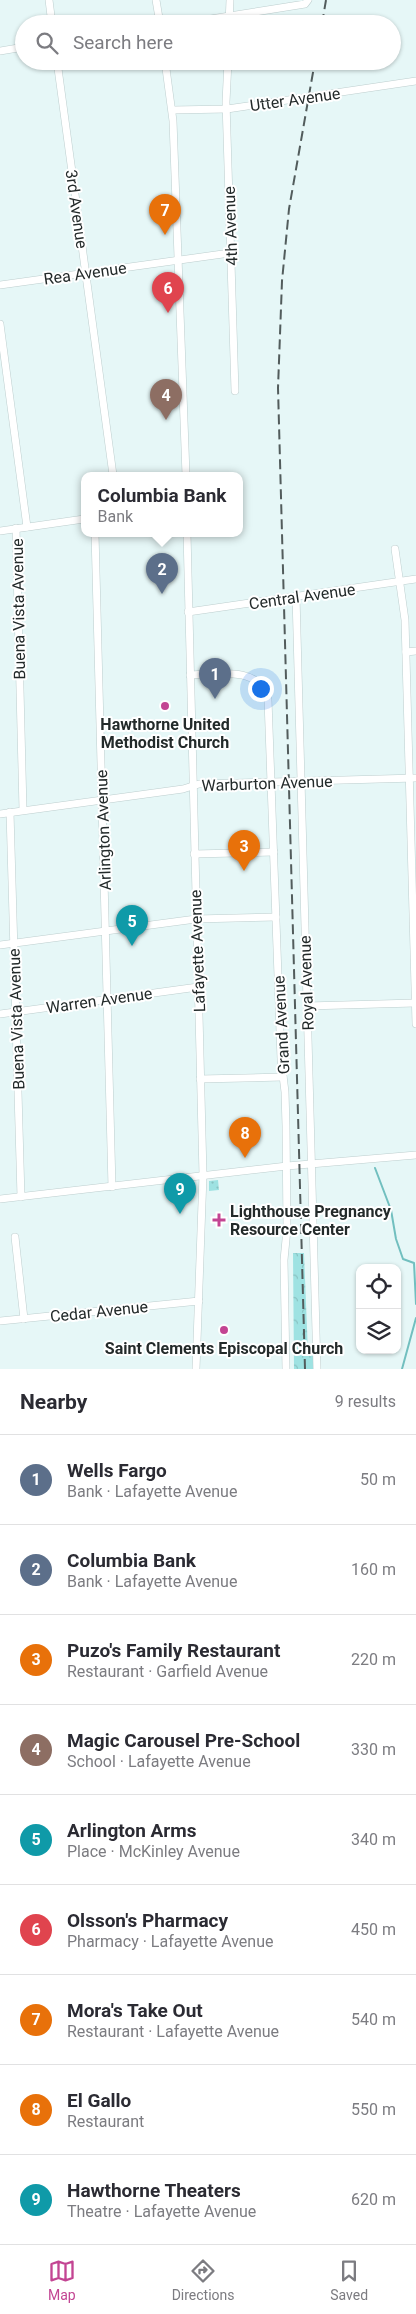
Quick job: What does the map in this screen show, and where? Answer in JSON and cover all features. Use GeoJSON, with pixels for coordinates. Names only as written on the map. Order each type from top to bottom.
{"type":"FeatureCollection","features":[{"type":"Feature","properties":{"kind":"street"},"geometry":{"type":"LineString","coordinates":[[49,0],[51,15]]}},
{"type":"Feature","properties":{"kind":"street"},"geometry":{"type":"LineString","coordinates":[[156,0],[158,15]]}},
{"type":"Feature","properties":{"kind":"street"},"geometry":{"type":"LineString","coordinates":[[229,15],[230,0]]}},
{"type":"Feature","properties":{"kind":"street"},"geometry":{"type":"LineString","coordinates":[[234,15],[307,1]]}},
{"type":"Feature","properties":{"kind":"street"},"geometry":{"type":"LineString","coordinates":[[0,51],[15,49]]}},
{"type":"Feature","properties":{"kind":"street","name":"3rd Avenue"},"geometry":{"type":"LineString","coordinates":[[58,70],[113,472]]}},
{"type":"Feature","properties":{"kind":"street"},"geometry":{"type":"LineString","coordinates":[[166,70],[172,110],[186,472]]}},
{"type":"Feature","properties":{"kind":"street","name":"4th Avenue"},"geometry":{"type":"LineString","coordinates":[[228,70],[230,253],[235,390]]}},
{"type":"Feature","properties":{"kind":"street","name":"Utter Avenue"},"geometry":{"type":"LineString","coordinates":[[172,110],[227,109],[416,81]]}},
{"type":"Feature","properties":{"kind":"street","name":"Rea Avenue"},"geometry":{"type":"LineString","coordinates":[[0,284],[230,253]]}},
{"type":"Feature","properties":{"kind":"street"},"geometry":{"type":"LineString","coordinates":[[0,324],[28,527]]}},
{"type":"Feature","properties":{"kind":"street"},"geometry":{"type":"LineString","coordinates":[[0,530],[81,519]]}},
{"type":"Feature","properties":{"kind":"street","name":"Buena Vista Avenue"},"geometry":{"type":"LineString","coordinates":[[16,528],[23,810]]}},
{"type":"Feature","properties":{"kind":"street","name":"Arlington Avenue"},"geometry":{"type":"LineString","coordinates":[[94,537],[112,1187]]}},
{"type":"Feature","properties":{"kind":"street","name":"Lafayette Avenue"},"geometry":{"type":"LineString","coordinates":[[187,537],[203,1175],[196,1369]]}},
{"type":"Feature","properties":{"kind":"street"},"geometry":{"type":"LineString","coordinates":[[395,549],[404,611],[412,778],[416,1024]]}},
{"type":"Feature","properties":{"kind":"street","name":"Central Avenue"},"geometry":{"type":"LineString","coordinates":[[188,612],[416,579]]}},
{"type":"Feature","properties":{"kind":"street","name":"Royal Avenue"},"geometry":{"type":"LineString","coordinates":[[296,596],[317,1369]]}},
{"type":"Feature","properties":{"kind":"street"},"geometry":{"type":"LineString","coordinates":[[406,652],[416,651]]}},
{"type":"Feature","properties":{"kind":"street","name":"Grand Avenue"},"geometry":{"type":"LineString","coordinates":[[190,675],[244,674],[259,684],[266,693],[268,700],[286,1166],[287,1229],[284,1260],[286,1369]]}},
{"type":"Feature","properties":{"kind":"street","name":"Warburton Avenue"},"geometry":{"type":"LineString","coordinates":[[0,814],[199,784],[412,778]]}},
{"type":"Feature","properties":{"kind":"street","name":"Buena Vista Avenue"},"geometry":{"type":"LineString","coordinates":[[10,812],[21,1197]]}},
{"type":"Feature","properties":{"kind":"street"},"geometry":{"type":"LineString","coordinates":[[194,854],[274,852]]}},
{"type":"Feature","properties":{"kind":"street"},"geometry":{"type":"LineString","coordinates":[[0,945],[196,920],[276,917]]}},
{"type":"Feature","properties":{"kind":"street","name":"Warren Avenue"},"geometry":{"type":"LineString","coordinates":[[0,1014],[198,987]]}},
{"type":"Feature","properties":{"kind":"street"},"geometry":{"type":"LineString","coordinates":[[307,1006],[415,1003]]}},
{"type":"Feature","properties":{"kind":"street"},"geometry":{"type":"LineString","coordinates":[[200,1079],[283,1077]]}},
{"type":"Feature","properties":{"kind":"street"},"geometry":{"type":"LineString","coordinates":[[0,1199],[286,1166],[416,1155]]}},
{"type":"Feature","properties":{"kind":"street"},"geometry":{"type":"LineString","coordinates":[[14,1237],[24,1319]]}},
{"type":"Feature","properties":{"kind":"street","name":"Cedar Avenue"},"geometry":{"type":"LineString","coordinates":[[0,1321],[199,1301]]}},
{"type":"Feature","properties":{"kind":"green space"},"geometry":{"type":"Polygon","coordinates":[[[218,1180],[219,1190],[209,1191],[209,1181],[218,1180]]]}},
{"type":"Feature","properties":{"kind":"green space"},"geometry":{"type":"Polygon","coordinates":[[[293,1253],[304,1253],[308,1353],[318,1352],[320,1369],[294,1369],[293,1253]]]}},
{"type":"Feature","properties":{"kind":"waterway"},"geometry":{"type":"LineString","coordinates":[[375,1168],[391,1210],[396,1239],[403,1259],[414,1263],[416,1304]]}},
{"type":"Feature","properties":{"kind":"waterway"},"geometry":{"type":"LineString","coordinates":[[402,1369],[416,1318]]}},
{"type":"Feature","properties":{"kind":"railway"},"geometry":{"type":"LineString","coordinates":[[324,15],[326,0]]}},
{"type":"Feature","properties":{"kind":"railway"},"geometry":{"type":"LineString","coordinates":[[305,1369],[278,388],[282,281],[289,209],[313,70]]}},
{"type":"Feature","properties":{"kind":"place","name":"Mora's Take Out"},"geometry":{"type":"Point","coordinates":[165,235]}},
{"type":"Feature","properties":{"kind":"place","name":"Olsson's Pharmacy"},"geometry":{"type":"Point","coordinates":[168,313]}},
{"type":"Feature","properties":{"kind":"place","name":"Magic Carousel Pre-School"},"geometry":{"type":"Point","coordinates":[166,420]}},
{"type":"Feature","properties":{"kind":"place","name":"Columbia Bank"},"geometry":{"type":"Point","coordinates":[162,594]}},
{"type":"Feature","properties":{"kind":"place","name":"Wells Fargo"},"geometry":{"type":"Point","coordinates":[215,699]}},
{"type":"Feature","properties":{"kind":"place","name":"Hawthorne United Methodist Church"},"geometry":{"type":"Point","coordinates":[165,706]}},
{"type":"Feature","properties":{"kind":"place","name":"Puzo's Family Restaurant"},"geometry":{"type":"Point","coordinates":[244,871]}},
{"type":"Feature","properties":{"kind":"place","name":"Arlington Arms"},"geometry":{"type":"Point","coordinates":[132,946]}},
{"type":"Feature","properties":{"kind":"place","name":"El Gallo"},"geometry":{"type":"Point","coordinates":[245,1158]}},
{"type":"Feature","properties":{"kind":"place","name":"Hawthorne Theaters"},"geometry":{"type":"Point","coordinates":[180,1214]}},
{"type":"Feature","properties":{"kind":"place","name":"Lighthouse Pregnancy Resource Center"},"geometry":{"type":"Point","coordinates":[219,1220]}},
{"type":"Feature","properties":{"kind":"place","name":"Saint Clements Episcopal Church"},"geometry":{"type":"Point","coordinates":[224,1330]}}]}
